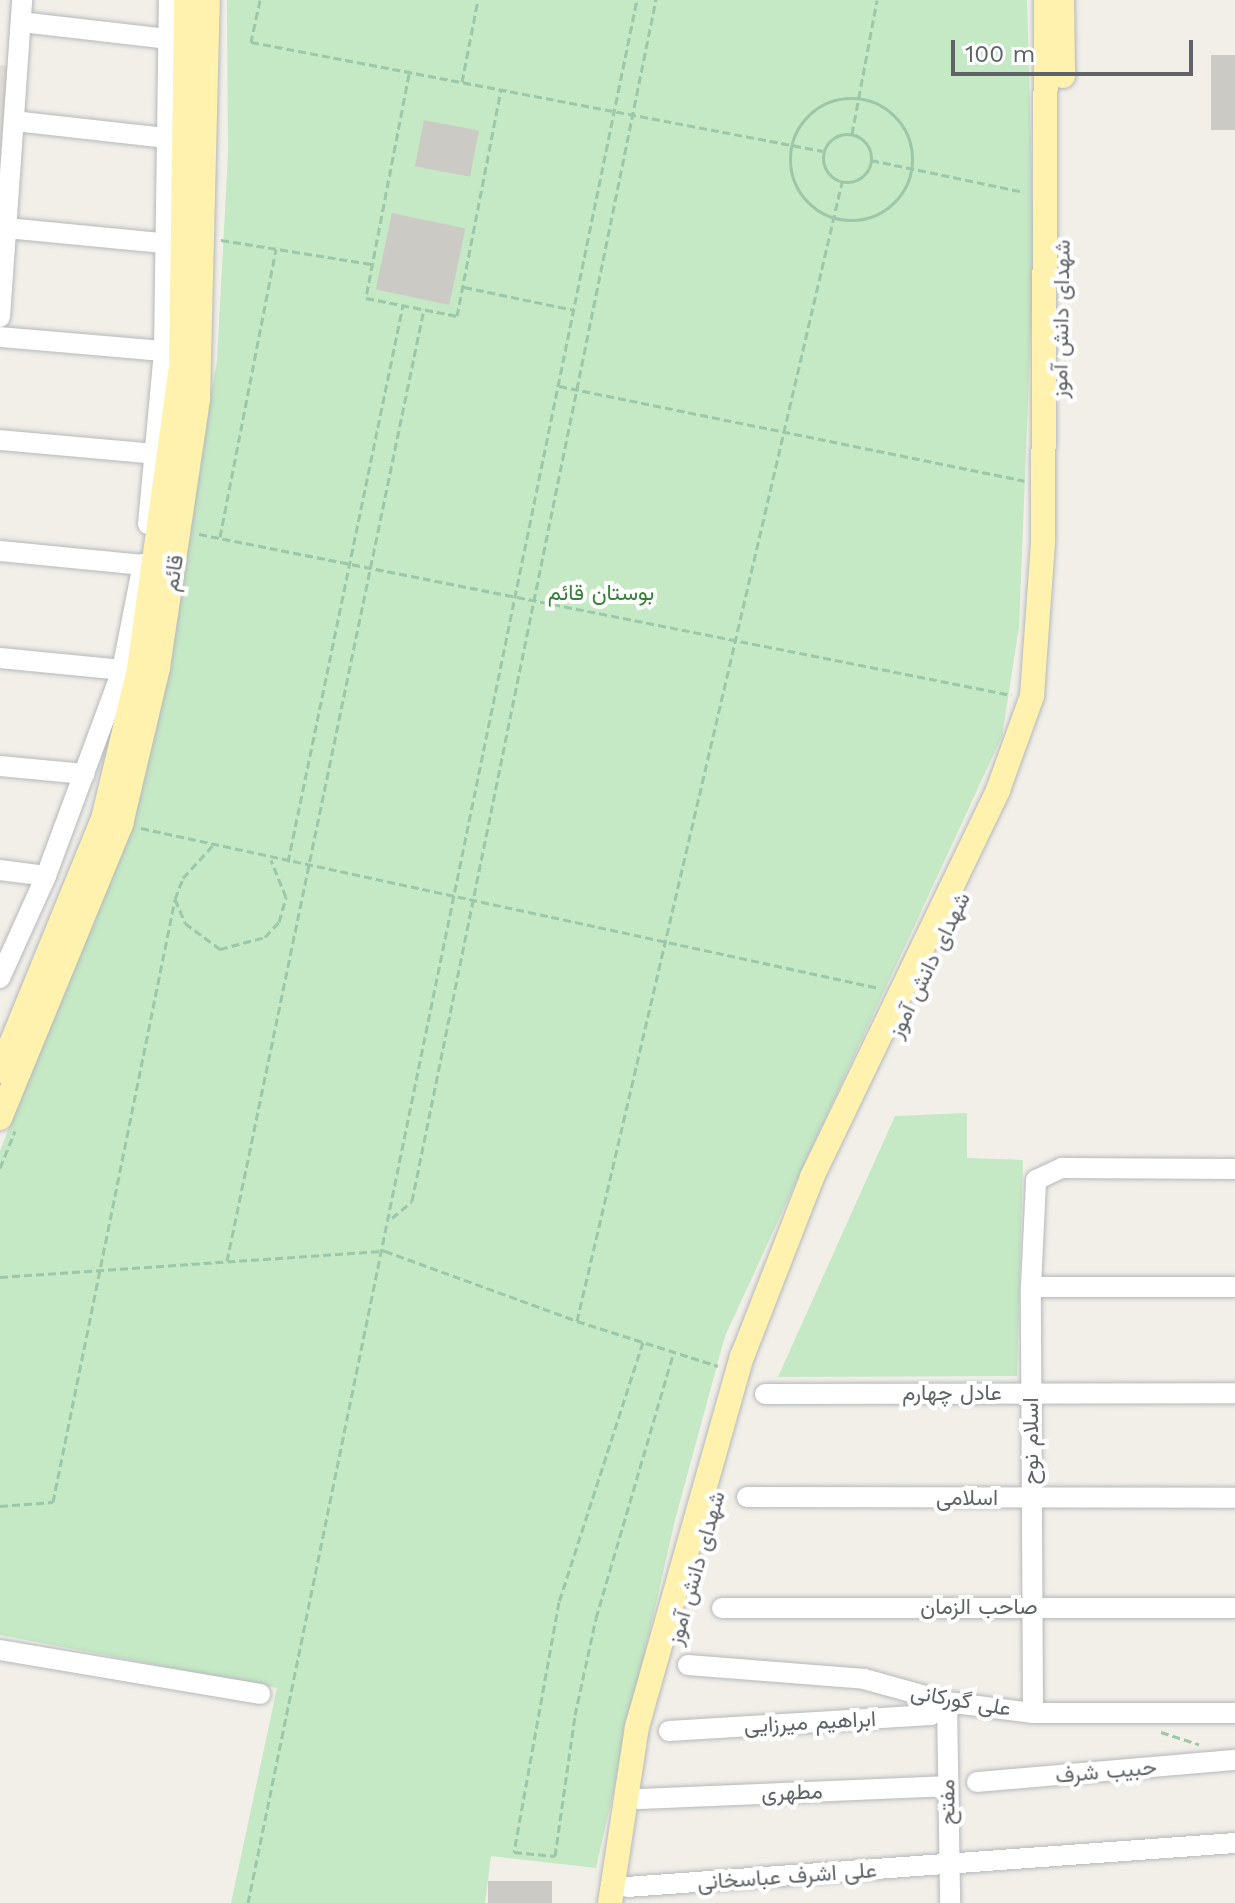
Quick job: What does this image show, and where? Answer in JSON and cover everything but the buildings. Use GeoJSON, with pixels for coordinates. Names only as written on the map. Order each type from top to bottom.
{"type":"FeatureCollection","features":[{"type":"Feature","properties":{"kind":"main road","name":"قائم"},"geometry":{"type":"LineString","coordinates":[[0,1071],[103,819],[139,669],[181,366],[186,0]]}},
{"type":"Feature","properties":{"kind":"main road","name":"قائم"},"geometry":{"type":"LineString","coordinates":[[0,1118],[121,824],[158,667],[198,399],[205,237],[208,0]]}},
{"type":"Feature","properties":{"kind":"main road"},"geometry":{"type":"LineString","coordinates":[[631,1797],[681,1560],[778,1257],[998,790],[1032,696],[1043,542],[1046,0]]}},
{"type":"Feature","properties":{"kind":"main road","name":"شهدای دانش آموز"},"geometry":{"type":"LineString","coordinates":[[621,1898],[631,1797],[684,1605],[788,1273],[858,1110],[1011,800],[1045,698],[1054,651],[1062,0]]}},
{"type":"Feature","properties":{"kind":"street"},"geometry":{"type":"LineString","coordinates":[[0,317],[22,0]]}},
{"type":"Feature","properties":{"kind":"street"},"geometry":{"type":"LineString","coordinates":[[0,978],[46,876],[122,670],[143,565],[164,351],[163,243],[169,0]]}},
{"type":"Feature","properties":{"kind":"street"},"geometry":{"type":"LineString","coordinates":[[21,22],[168,39]]}},
{"type":"Feature","properties":{"kind":"street"},"geometry":{"type":"LineString","coordinates":[[14,121],[166,138]]}},
{"type":"Feature","properties":{"kind":"street"},"geometry":{"type":"LineString","coordinates":[[6,228],[163,243]]}},
{"type":"Feature","properties":{"kind":"street"},"geometry":{"type":"LineString","coordinates":[[0,337],[164,351]]}},
{"type":"Feature","properties":{"kind":"street"},"geometry":{"type":"LineString","coordinates":[[0,440],[156,454]]}},
{"type":"Feature","properties":{"kind":"street"},"geometry":{"type":"LineString","coordinates":[[0,551],[143,565]]}},
{"type":"Feature","properties":{"kind":"street"},"geometry":{"type":"LineString","coordinates":[[0,658],[122,670]]}},
{"type":"Feature","properties":{"kind":"street"},"geometry":{"type":"LineString","coordinates":[[0,766],[85,774]]}},
{"type":"Feature","properties":{"kind":"street"},"geometry":{"type":"LineString","coordinates":[[0,870],[46,876]]}},
{"type":"Feature","properties":{"kind":"street","name":"اسلام نوح"},"geometry":{"type":"LineString","coordinates":[[1033,1713],[1033,1190],[1044,1172],[1062,1168],[1235,1169]]}},
{"type":"Feature","properties":{"kind":"street"},"geometry":{"type":"LineString","coordinates":[[1031,1287],[1235,1287]]}},
{"type":"Feature","properties":{"kind":"street","name":"عادل چهارم"},"geometry":{"type":"LineString","coordinates":[[765,1394],[1235,1393]]}},
{"type":"Feature","properties":{"kind":"street","name":"اسلامی"},"geometry":{"type":"LineString","coordinates":[[747,1497],[1235,1498]]}},
{"type":"Feature","properties":{"kind":"street","name":"صاحب الزمان"},"geometry":{"type":"LineString","coordinates":[[722,1608],[1235,1608]]}},
{"type":"Feature","properties":{"kind":"street"},"geometry":{"type":"LineString","coordinates":[[0,1650],[260,1694]]}},
{"type":"Feature","properties":{"kind":"street","name":"علی گورکانی"},"geometry":{"type":"LineString","coordinates":[[688,1665],[864,1679],[947,1702],[1033,1713],[1235,1713]]}},
{"type":"Feature","properties":{"kind":"street","name":"ابراهیم میرزایی"},"geometry":{"type":"LineString","coordinates":[[669,1731],[931,1715],[947,1702]]}},
{"type":"Feature","properties":{"kind":"street","name":"مفتح"},"geometry":{"type":"LineString","coordinates":[[947,1702],[946,1866],[950,1903]]}},
{"type":"Feature","properties":{"kind":"street","name":"حبیب شرف"},"geometry":{"type":"LineString","coordinates":[[977,1782],[1235,1760]]}},
{"type":"Feature","properties":{"kind":"street","name":"مطهری"},"geometry":{"type":"LineString","coordinates":[[631,1797],[947,1786]]}},
{"type":"Feature","properties":{"kind":"street","name":"علی اشرف عباسخانی"},"geometry":{"type":"LineString","coordinates":[[621,1898],[946,1866],[1235,1843]]}},
{"type":"Feature","properties":{"kind":"path"},"geometry":{"type":"LineString","coordinates":[[260,0],[251,42],[823,151]]}},
{"type":"Feature","properties":{"kind":"path"},"geometry":{"type":"LineString","coordinates":[[462,82],[478,0]]}},
{"type":"Feature","properties":{"kind":"path"},"geometry":{"type":"LineString","coordinates":[[248,1903],[392,1218],[637,0]]}},
{"type":"Feature","properties":{"kind":"path"},"geometry":{"type":"LineString","coordinates":[[392,1218],[412,1201],[656,0]]}},
{"type":"Feature","properties":{"kind":"path"},"geometry":{"type":"LineString","coordinates":[[852,134],[877,0]]}},
{"type":"Feature","properties":{"kind":"path"},"geometry":{"type":"LineString","coordinates":[[409,72],[366,298],[457,316],[501,89]]}},
{"type":"Feature","properties":{"kind":"path"},"geometry":{"type":"LineString","coordinates":[[841,98],[859,98],[894,115],[906,130],[912,168],[899,197],[875,216],[834,218],[803,198],[789,163],[791,145],[798,128],[816,109],[841,98]]}},
{"type":"Feature","properties":{"kind":"path"},"geometry":{"type":"LineString","coordinates":[[852,134],[868,147],[871,160],[858,180],[842,182],[828,174],[823,151],[838,135],[852,134]]}},
{"type":"Feature","properties":{"kind":"path"},"geometry":{"type":"LineString","coordinates":[[871,160],[1031,193]]}},
{"type":"Feature","properties":{"kind":"path"},"geometry":{"type":"LineString","coordinates":[[577,1321],[842,182]]}},
{"type":"Feature","properties":{"kind":"path"},"geometry":{"type":"LineString","coordinates":[[205,237],[372,264]]}},
{"type":"Feature","properties":{"kind":"path"},"geometry":{"type":"LineString","coordinates":[[220,537],[276,249]]}},
{"type":"Feature","properties":{"kind":"path"},"geometry":{"type":"LineString","coordinates":[[462,287],[574,310]]}},
{"type":"Feature","properties":{"kind":"path"},"geometry":{"type":"LineString","coordinates":[[287,862],[403,305]]}},
{"type":"Feature","properties":{"kind":"path"},"geometry":{"type":"LineString","coordinates":[[227,1261],[424,309]]}},
{"type":"Feature","properties":{"kind":"path"},"geometry":{"type":"LineString","coordinates":[[559,386],[1024,481]]}},
{"type":"Feature","properties":{"kind":"path"},"geometry":{"type":"LineString","coordinates":[[180,530],[1011,695]]}},
{"type":"Feature","properties":{"kind":"path"},"geometry":{"type":"LineString","coordinates":[[121,824],[883,989]]}},
{"type":"Feature","properties":{"kind":"path"},"geometry":{"type":"LineString","coordinates":[[0,1506],[53,1502],[175,899],[183,878],[213,845]]}},
{"type":"Feature","properties":{"kind":"path"},"geometry":{"type":"LineString","coordinates":[[175,899],[185,923],[220,949],[265,937],[279,922],[286,897],[270,858]]}},
{"type":"Feature","properties":{"kind":"path"},"geometry":{"type":"LineString","coordinates":[[0,1277],[385,1251],[577,1321],[722,1367]]}},
{"type":"Feature","properties":{"kind":"path"},"geometry":{"type":"LineString","coordinates":[[643,1342],[559,1602],[514,1852],[555,1856],[575,1715],[596,1618],[674,1351]]}},
{"type":"Feature","properties":{"kind":"path"},"geometry":{"type":"LineString","coordinates":[[1149,1729],[1206,1746]]}},
{"type":"Feature","properties":{"kind":"shaded area"},"geometry":{"type":"Polygon","coordinates":[[[0,65],[14,67],[0,254],[0,65]]]}},
{"type":"Feature","properties":{"kind":"green space","name":"بوستان قائم"},"geometry":{"type":"Polygon","coordinates":[[[227,0],[1027,0],[1034,252],[1019,627],[1002,736],[725,1336],[675,1520],[596,1868],[491,1856],[485,1903],[231,1903],[277,1688],[0,1635],[0,1151],[137,799],[217,361],[228,154],[227,0]]]}},
{"type":"Feature","properties":{"kind":"green space"},"geometry":{"type":"Polygon","coordinates":[[[967,1113],[967,1158],[1023,1160],[1017,1376],[778,1377],[895,1116],[967,1113]]]}}]}
